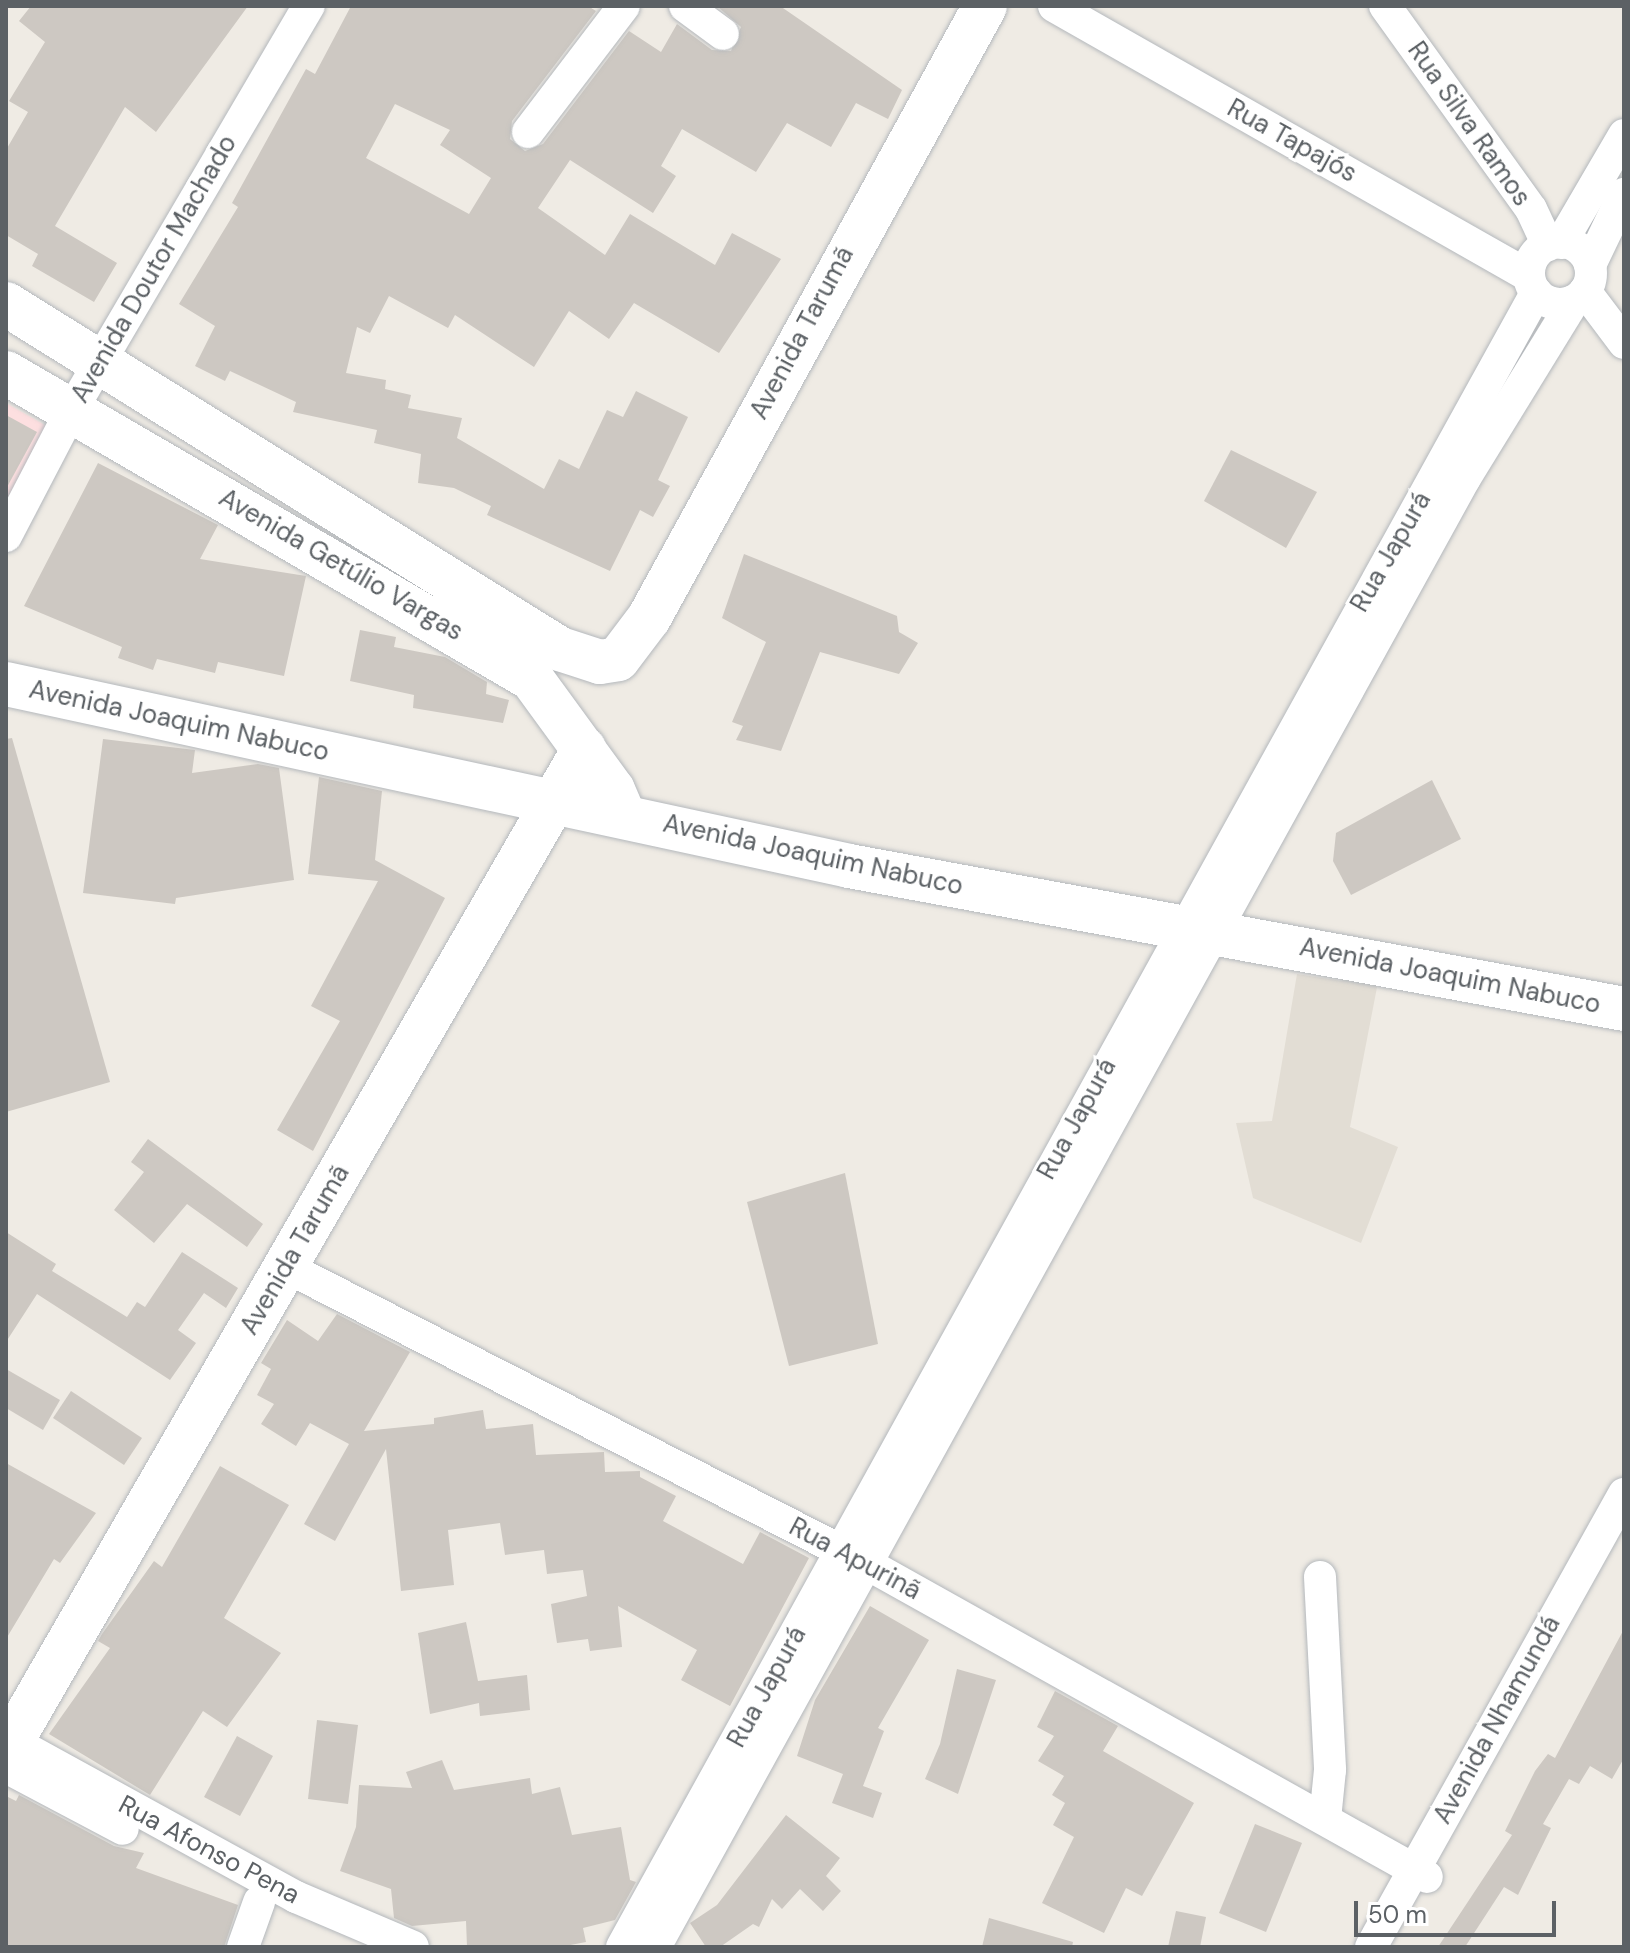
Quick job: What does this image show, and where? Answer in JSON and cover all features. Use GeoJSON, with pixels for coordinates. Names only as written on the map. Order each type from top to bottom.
{"type":"FeatureCollection","features":[{"type":"Feature","properties":{"kind":"main road","name":"Avenida Tarumã"},"geometry":{"type":"LineString","coordinates":[[618,659],[649,618],[985,6]]}},
{"type":"Feature","properties":{"kind":"main road","name":"Avenida Getúlio Vargas"},"geometry":{"type":"LineString","coordinates":[[6,304],[101,359],[560,649],[600,662],[618,659]]}},
{"type":"Feature","properties":{"kind":"main road","name":"Avenida Getúlio Vargas"},"geometry":{"type":"LineString","coordinates":[[6,373],[477,642],[532,679],[584,749],[623,814]]}},
{"type":"Feature","properties":{"kind":"main road","name":"Avenida Joaquim Nabuco"},"geometry":{"type":"LineString","coordinates":[[6,684],[554,802],[623,814],[849,866],[1624,1009]]}},
{"type":"Feature","properties":{"kind":"main road","name":"Avenida Tarumã"},"geometry":{"type":"LineString","coordinates":[[8,1753],[584,749]]}},
{"type":"Feature","properties":{"kind":"street","name":"Avenida Doutor Machado"},"geometry":{"type":"LineString","coordinates":[[6,536],[71,411],[309,6]]}},
{"type":"Feature","properties":{"kind":"street"},"geometry":{"type":"LineString","coordinates":[[528,132],[624,6]]}},
{"type":"Feature","properties":{"kind":"street"},"geometry":{"type":"LineString","coordinates":[[685,6],[723,34]]}},
{"type":"Feature","properties":{"kind":"street","name":"Rua Tapajós"},"geometry":{"type":"LineString","coordinates":[[1054,6],[1532,284]]}},
{"type":"Feature","properties":{"kind":"street","name":"Rua Silva Ramos"},"geometry":{"type":"LineString","coordinates":[[1385,6],[1555,244]]}},
{"type":"Feature","properties":{"kind":"street"},"geometry":{"type":"LineString","coordinates":[[1583,286],[1553,304],[1532,284],[1534,257],[1555,244],[1624,135]]}},
{"type":"Feature","properties":{"kind":"street","name":"Rua Japurá"},"geometry":{"type":"LineString","coordinates":[[655,1947],[855,1558],[1201,930],[1465,478],[1583,286],[1624,194]]}},
{"type":"Feature","properties":{"kind":"street"},"geometry":{"type":"LineString","coordinates":[[1555,244],[1574,246],[1583,286],[1624,343]]}},
{"type":"Feature","properties":{"kind":"street","name":"Rua Japurá"},"geometry":{"type":"LineString","coordinates":[[1201,930],[1532,284]]}},
{"type":"Feature","properties":{"kind":"street","name":"Rua Apurinã"},"geometry":{"type":"LineString","coordinates":[[286,1267],[855,1558],[1421,1873]]}},
{"type":"Feature","properties":{"kind":"street","name":"Avenida Nhamundá"},"geometry":{"type":"LineString","coordinates":[[1388,1947],[1421,1873],[1624,1494]]}},
{"type":"Feature","properties":{"kind":"street","name":"Avenida Nhamundá"},"geometry":{"type":"LineString","coordinates":[[1371,1947],[1421,1873],[1624,1529]]}},
{"type":"Feature","properties":{"kind":"street","name":"Rua Japurá"},"geometry":{"type":"LineString","coordinates":[[622,1947],[855,1558]]}},
{"type":"Feature","properties":{"kind":"street"},"geometry":{"type":"LineString","coordinates":[[1320,1577],[1330,1770],[1325,1819]]}},
{"type":"Feature","properties":{"kind":"street","name":"Rua Afonso Pena"},"geometry":{"type":"LineString","coordinates":[[8,1753],[259,1902],[361,1942],[413,1947]]}},
{"type":"Feature","properties":{"kind":"street","name":"Rua Afonso Pena"},"geometry":{"type":"LineString","coordinates":[[8,1753],[361,1942]]}},
{"type":"Feature","properties":{"kind":"street"},"geometry":{"type":"LineString","coordinates":[[243,1947],[259,1902]]}},
{"type":"Feature","properties":{"kind":"shaded area"},"geometry":{"type":"Polygon","coordinates":[[[6,403],[52,429],[6,514],[6,403]]]}},
{"type":"Feature","properties":{"kind":"shaded area"},"geometry":{"type":"Polygon","coordinates":[[[1344,969],[1379,977],[1350,1127],[1398,1147],[1361,1243],[1253,1198],[1236,1123],[1272,1121],[1297,974],[1342,981],[1344,969]]]}},
{"type":"Feature","properties":{"kind":"building"},"geometry":{"type":"Polygon","coordinates":[[[31,6],[248,6],[156,132],[125,107],[55,226],[117,263],[94,302],[32,266],[38,254],[6,235],[6,150],[28,112],[9,101],[45,42],[19,21],[31,6]]]}},
{"type":"Feature","properties":{"kind":"building"},"geometry":{"type":"Polygon","coordinates":[[[351,6],[588,6],[596,11],[512,121],[510,139],[525,151],[543,144],[629,31],[661,52],[677,24],[712,50],[731,51],[741,27],[717,6],[780,6],[902,90],[888,119],[856,103],[831,147],[787,123],[756,172],[682,129],[661,166],[676,176],[653,213],[570,160],[538,208],[605,255],[630,214],[715,265],[732,233],[781,259],[719,353],[634,303],[609,339],[569,311],[534,367],[455,315],[448,328],[389,296],[370,333],[357,327],[346,373],[386,380],[385,389],[411,395],[408,408],[462,418],[457,438],[544,489],[559,459],[579,469],[607,410],[623,417],[636,391],[688,417],[658,480],[670,486],[653,517],[640,510],[610,571],[487,515],[491,506],[454,488],[418,483],[421,454],[374,443],[377,430],[293,412],[296,402],[230,371],[225,381],[195,366],[215,326],[179,304],[238,207],[232,203],[306,69],[315,74],[351,6]],[[395,104],[366,158],[469,214],[491,178],[440,145],[450,130],[395,104]]]}},
{"type":"Feature","properties":{"kind":"building"},"geometry":{"type":"Polygon","coordinates":[[[6,415],[37,432],[6,489],[6,415]]]}},
{"type":"Feature","properties":{"kind":"building"},"geometry":{"type":"Polygon","coordinates":[[[1231,450],[1317,492],[1286,548],[1204,501],[1231,450]]]}},
{"type":"Feature","properties":{"kind":"building"},"geometry":{"type":"Polygon","coordinates":[[[98,463],[218,525],[200,559],[306,576],[284,676],[218,662],[215,673],[157,659],[153,670],[118,658],[122,647],[24,606],[98,463]]]}},
{"type":"Feature","properties":{"kind":"building"},"geometry":{"type":"Polygon","coordinates":[[[744,554],[897,616],[899,632],[918,643],[899,674],[820,652],[781,751],[736,740],[743,726],[732,722],[766,642],[722,618],[744,554]]]}},
{"type":"Feature","properties":{"kind":"building"},"geometry":{"type":"Polygon","coordinates":[[[360,630],[396,637],[394,647],[445,657],[487,682],[486,694],[509,700],[503,723],[413,708],[414,695],[350,681],[360,630]]]}},
{"type":"Feature","properties":{"kind":"building"},"geometry":{"type":"Polygon","coordinates":[[[12,738],[110,1082],[6,1112],[6,739],[12,738]]]}},
{"type":"Feature","properties":{"kind":"building"},"geometry":{"type":"Polygon","coordinates":[[[103,739],[195,750],[192,773],[258,764],[279,768],[294,880],[176,898],[175,904],[83,893],[103,739]]]}},
{"type":"Feature","properties":{"kind":"building"},"geometry":{"type":"Polygon","coordinates":[[[319,777],[382,791],[375,860],[445,898],[313,1151],[277,1130],[340,1021],[311,1006],[378,881],[308,874],[319,777]]]}},
{"type":"Feature","properties":{"kind":"building"},"geometry":{"type":"Polygon","coordinates":[[[1432,780],[1461,839],[1351,895],[1333,861],[1336,833],[1432,780]]]}},
{"type":"Feature","properties":{"kind":"building"},"geometry":{"type":"Polygon","coordinates":[[[148,1139],[263,1224],[247,1247],[187,1204],[154,1243],[114,1210],[144,1172],[131,1162],[148,1139]]]}},
{"type":"Feature","properties":{"kind":"building"},"geometry":{"type":"Polygon","coordinates":[[[845,1173],[878,1344],[789,1366],[747,1202],[845,1173]]]}},
{"type":"Feature","properties":{"kind":"building"},"geometry":{"type":"Polygon","coordinates":[[[6,1232],[56,1264],[52,1271],[127,1317],[137,1302],[145,1307],[182,1252],[238,1288],[226,1308],[204,1293],[178,1330],[196,1343],[170,1380],[37,1294],[6,1342],[6,1232]]]}},
{"type":"Feature","properties":{"kind":"building"},"geometry":{"type":"Polygon","coordinates":[[[337,1314],[410,1352],[364,1431],[434,1424],[434,1418],[483,1410],[486,1429],[533,1424],[536,1455],[604,1452],[605,1472],[640,1471],[640,1477],[676,1496],[663,1521],[743,1564],[760,1532],[809,1558],[730,1706],[681,1680],[697,1650],[618,1606],[622,1647],[590,1651],[588,1639],[557,1643],[551,1604],[587,1596],[583,1570],[547,1574],[544,1550],[505,1555],[500,1523],[448,1530],[454,1585],[401,1591],[386,1449],[335,1541],[304,1524],[349,1444],[310,1423],[296,1446],[261,1424],[274,1404],[257,1395],[271,1369],[261,1363],[287,1320],[318,1341],[337,1314]]]}},
{"type":"Feature","properties":{"kind":"building"},"geometry":{"type":"Polygon","coordinates":[[[6,1369],[60,1400],[43,1430],[6,1408],[6,1369]]]}},
{"type":"Feature","properties":{"kind":"building"},"geometry":{"type":"Polygon","coordinates":[[[71,1391],[142,1438],[124,1465],[53,1418],[71,1391]]]}},
{"type":"Feature","properties":{"kind":"building"},"geometry":{"type":"Polygon","coordinates":[[[6,1463],[96,1513],[60,1563],[54,1559],[6,1639],[6,1463]]]}},
{"type":"Feature","properties":{"kind":"building"},"geometry":{"type":"Polygon","coordinates":[[[220,1466],[289,1505],[224,1618],[281,1653],[227,1727],[203,1711],[150,1795],[49,1734],[110,1648],[98,1641],[102,1634],[154,1561],[162,1567],[220,1466]]]}},
{"type":"Feature","properties":{"kind":"building"},"geometry":{"type":"Polygon","coordinates":[[[870,1606],[929,1640],[878,1728],[884,1731],[863,1786],[882,1793],[873,1818],[832,1803],[843,1774],[797,1756],[815,1700],[870,1606]]]}},
{"type":"Feature","properties":{"kind":"building"},"geometry":{"type":"Polygon","coordinates":[[[466,1622],[478,1681],[527,1675],[530,1710],[480,1716],[479,1703],[430,1714],[418,1633],[466,1622]]]}},
{"type":"Feature","properties":{"kind":"building"},"geometry":{"type":"Polygon","coordinates":[[[1624,1629],[1624,1758],[1612,1779],[1590,1766],[1579,1784],[1569,1779],[1543,1824],[1551,1828],[1518,1895],[1504,1887],[1465,1947],[1438,1947],[1512,1835],[1505,1831],[1535,1771],[1548,1754],[1555,1758],[1624,1629]]]}},
{"type":"Feature","properties":{"kind":"building"},"geometry":{"type":"Polygon","coordinates":[[[957,1669],[996,1680],[958,1794],[925,1779],[940,1744],[957,1669]]]}},
{"type":"Feature","properties":{"kind":"building"},"geometry":{"type":"Polygon","coordinates":[[[1055,1691],[1118,1726],[1103,1751],[1194,1803],[1142,1896],[1126,1888],[1104,1933],[1042,1903],[1074,1837],[1053,1825],[1065,1803],[1052,1795],[1064,1776],[1038,1761],[1054,1736],[1037,1727],[1055,1691]]]}},
{"type":"Feature","properties":{"kind":"building"},"geometry":{"type":"Polygon","coordinates":[[[317,1720],[358,1725],[348,1804],[308,1799],[317,1720]]]}},
{"type":"Feature","properties":{"kind":"building"},"geometry":{"type":"Polygon","coordinates":[[[237,1736],[273,1756],[240,1816],[204,1797],[237,1736]]]}},
{"type":"Feature","properties":{"kind":"building"},"geometry":{"type":"Polygon","coordinates":[[[442,1760],[454,1790],[530,1778],[532,1794],[560,1787],[572,1835],[621,1827],[630,1880],[636,1882],[615,1920],[583,1928],[586,1942],[560,1947],[467,1947],[466,1921],[412,1926],[394,1918],[391,1889],[340,1871],[356,1827],[359,1785],[412,1788],[406,1772],[442,1760]]]}},
{"type":"Feature","properties":{"kind":"building"},"geometry":{"type":"Polygon","coordinates":[[[19,1795],[114,1846],[144,1853],[136,1868],[238,1905],[224,1947],[6,1947],[6,1796],[16,1801],[19,1795]]]}},
{"type":"Feature","properties":{"kind":"building"},"geometry":{"type":"Polygon","coordinates":[[[786,1815],[840,1858],[826,1876],[841,1891],[823,1911],[800,1889],[782,1909],[772,1899],[759,1927],[753,1924],[720,1947],[706,1947],[690,1923],[717,1905],[786,1815]]]}},
{"type":"Feature","properties":{"kind":"building"},"geometry":{"type":"Polygon","coordinates":[[[1255,1824],[1302,1843],[1266,1932],[1219,1913],[1255,1824]]]}},
{"type":"Feature","properties":{"kind":"building"},"geometry":{"type":"Polygon","coordinates":[[[1176,1911],[1206,1917],[1200,1947],[1168,1947],[1176,1911]]]}},
{"type":"Feature","properties":{"kind":"building"},"geometry":{"type":"Polygon","coordinates":[[[989,1918],[1073,1942],[1072,1947],[982,1947],[989,1918]]]}}]}
